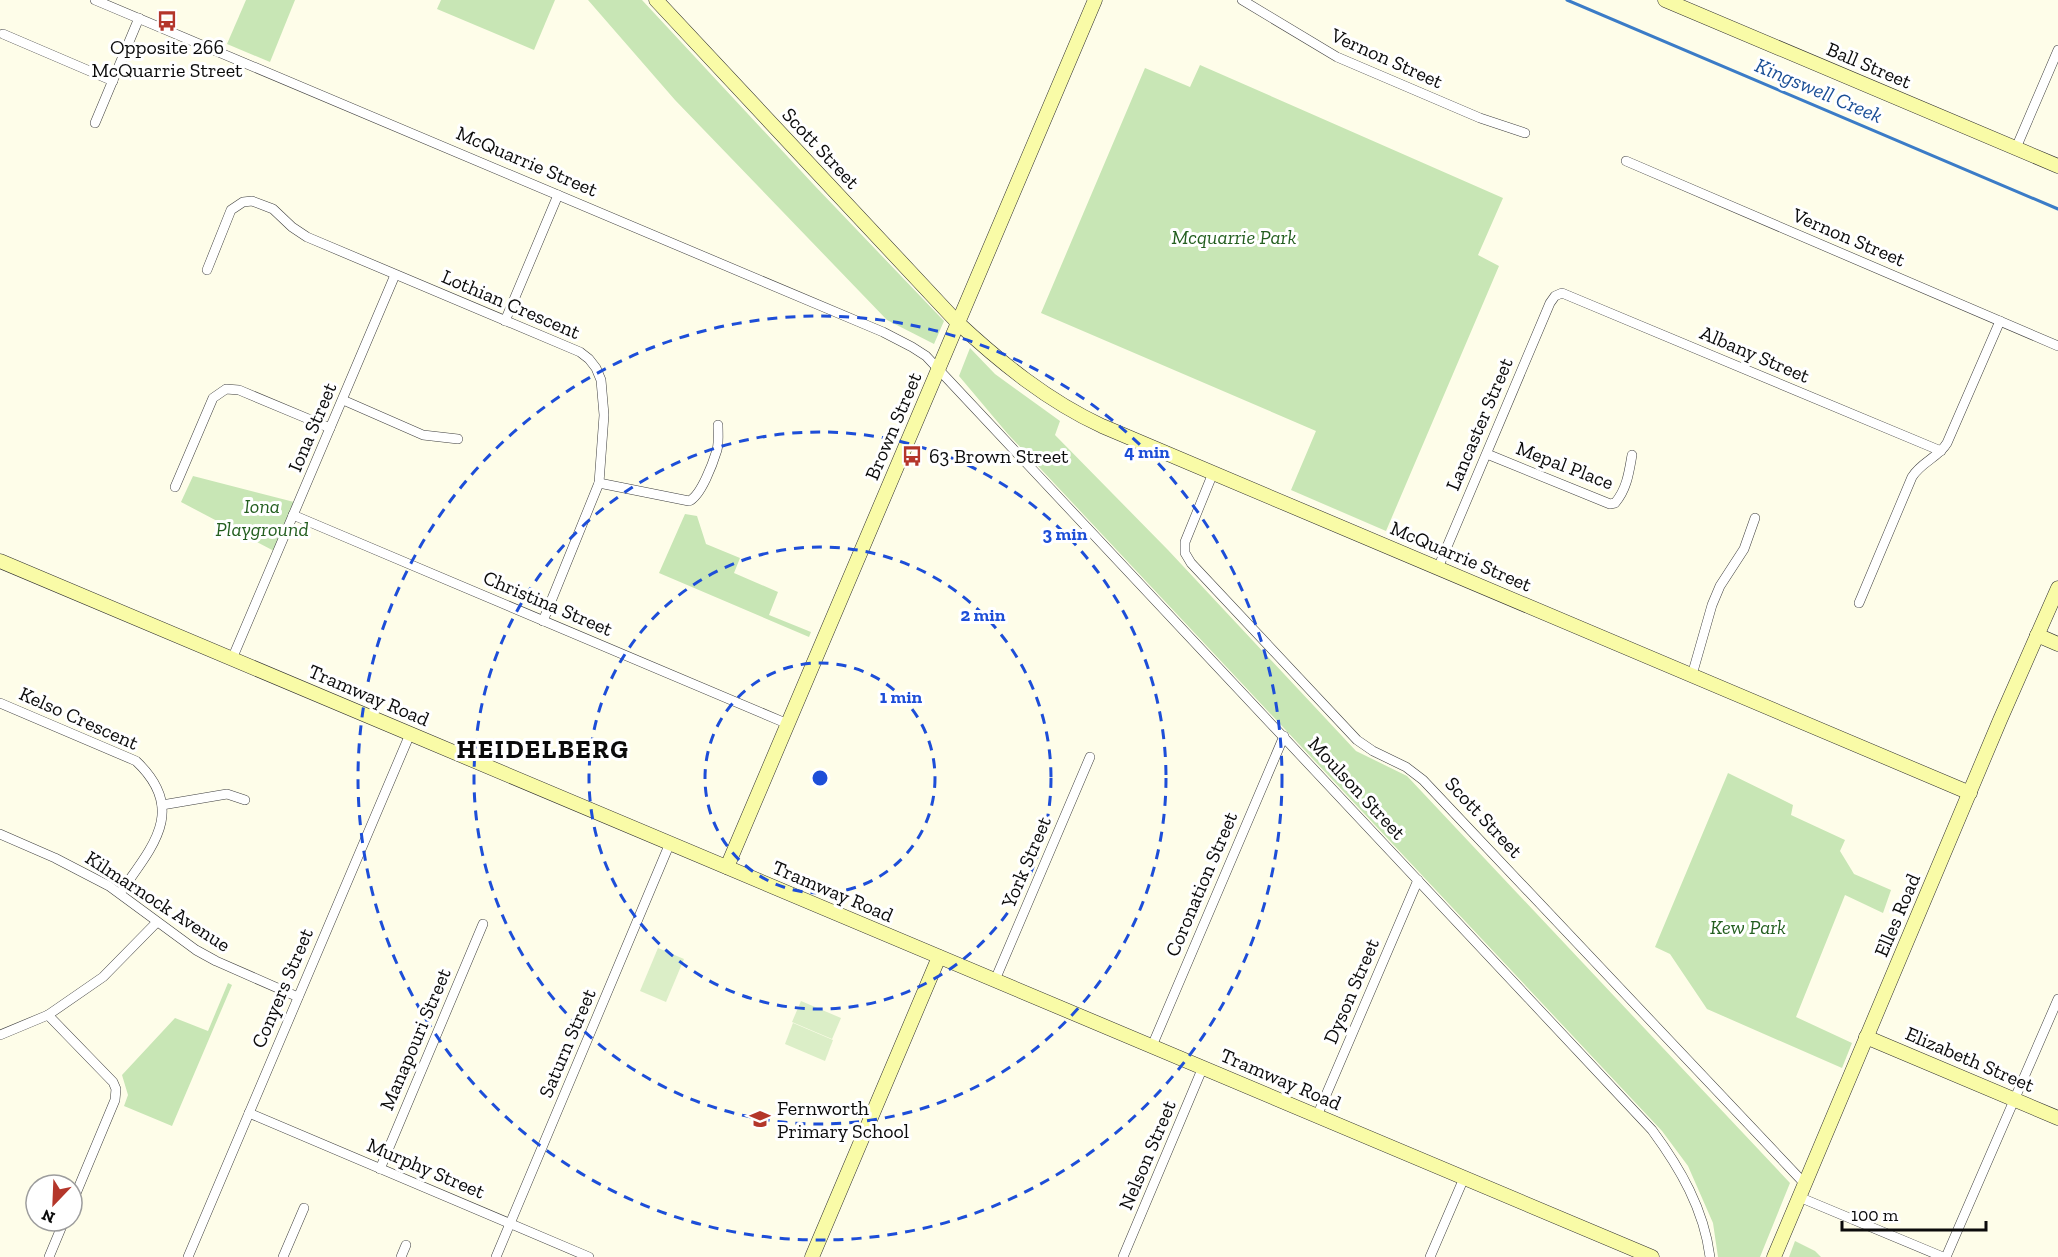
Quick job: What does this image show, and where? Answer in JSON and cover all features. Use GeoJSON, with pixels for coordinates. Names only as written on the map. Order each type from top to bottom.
{"type":"FeatureCollection","features":[{"type":"Feature","properties":{"kind":"street","name":"McQuarrie Street"},"geometry":{"type":"LineString","coordinates":[[95,0],[890,336],[920,351],[939,367]]}},
{"type":"Feature","properties":{"kind":"street","name":"Scott Street"},"geometry":{"type":"LineString","coordinates":[[656,0],[957,322]]}},
{"type":"Feature","properties":{"kind":"street","name":"Brown Street"},"geometry":{"type":"LineString","coordinates":[[727,867],[1095,0]]}},
{"type":"Feature","properties":{"kind":"street","name":"Vernon Street"},"geometry":{"type":"LineString","coordinates":[[1242,0],[1337,57],[1480,118],[1525,133]]}},
{"type":"Feature","properties":{"kind":"street","name":"Ball Street"},"geometry":{"type":"LineString","coordinates":[[1665,0],[2058,166]]}},
{"type":"Feature","properties":{"kind":"street"},"geometry":{"type":"LineString","coordinates":[[95,123],[139,18]]}},
{"type":"Feature","properties":{"kind":"street"},"geometry":{"type":"LineString","coordinates":[[3,34],[112,81]]}},
{"type":"Feature","properties":{"kind":"street"},"geometry":{"type":"LineString","coordinates":[[2016,148],[2058,50]]}},
{"type":"Feature","properties":{"kind":"street","name":"Vernon Street"},"geometry":{"type":"LineString","coordinates":[[1626,161],[2058,345]]}},
{"type":"Feature","properties":{"kind":"street"},"geometry":{"type":"LineString","coordinates":[[505,321],[558,195]]}},
{"type":"Feature","properties":{"kind":"street","name":"Lothian Crescent"},"geometry":{"type":"LineString","coordinates":[[207,270],[231,210],[247,201],[273,209],[292,227],[307,237],[579,352],[589,359],[601,380],[604,416],[598,483],[543,621]]}},
{"type":"Feature","properties":{"kind":"street","name":"Iona Street"},"geometry":{"type":"LineString","coordinates":[[232,659],[395,275]]}},
{"type":"Feature","properties":{"kind":"street","name":"Albany Street"},"geometry":{"type":"LineString","coordinates":[[1555,296],[1562,293],[1569,295],[1941,451]]}},
{"type":"Feature","properties":{"kind":"street","name":"Lancaster Street"},"geometry":{"type":"LineString","coordinates":[[1438,568],[1550,303],[1555,296]]}},
{"type":"Feature","properties":{"kind":"street"},"geometry":{"type":"LineString","coordinates":[[1859,603],[1912,477],[1921,465],[1941,451],[1953,430],[2000,321]]}},
{"type":"Feature","properties":{"kind":"street","name":"McQuarrie Street"},"geometry":{"type":"LineString","coordinates":[[957,322],[998,359],[1039,390],[1064,407],[1102,426],[1970,793]]}},
{"type":"Feature","properties":{"kind":"street","name":"Moulson Street"},"geometry":{"type":"LineString","coordinates":[[939,367],[1653,1130],[1676,1163],[1696,1203],[1710,1257]]}},
{"type":"Feature","properties":{"kind":"street"},"geometry":{"type":"LineString","coordinates":[[175,487],[213,398],[226,389],[239,390],[330,428]]}},
{"type":"Feature","properties":{"kind":"street"},"geometry":{"type":"LineString","coordinates":[[343,400],[423,435],[458,440]]}},
{"type":"Feature","properties":{"kind":"street"},"geometry":{"type":"LineString","coordinates":[[598,483],[689,501],[694,499],[700,491],[717,448],[718,425]]}},
{"type":"Feature","properties":{"kind":"street","name":"Mepal Place"},"geometry":{"type":"LineString","coordinates":[[1487,454],[1610,504],[1615,503],[1620,497],[1628,481],[1632,454]]}},
{"type":"Feature","properties":{"kind":"street","name":"Scott Street"},"geometry":{"type":"LineString","coordinates":[[1213,473],[1185,542],[1185,553],[1191,563],[1357,740],[1373,751],[1406,767],[1423,780],[1802,1190]]}},
{"type":"Feature","properties":{"kind":"street","name":"Christina Street"},"geometry":{"type":"LineString","coordinates":[[294,515],[788,724]]}},
{"type":"Feature","properties":{"kind":"street"},"geometry":{"type":"LineString","coordinates":[[1692,675],[1712,605],[1720,586],[1744,549],[1755,518]]}},
{"type":"Feature","properties":{"kind":"street","name":"Tramway Road"},"geometry":{"type":"LineString","coordinates":[[0,561],[1652,1257]]}},
{"type":"Feature","properties":{"kind":"street","name":"Elles Road"},"geometry":{"type":"LineString","coordinates":[[1774,1257],[2058,588]]}},
{"type":"Feature","properties":{"kind":"street"},"geometry":{"type":"LineString","coordinates":[[2037,635],[2058,644]]}},
{"type":"Feature","properties":{"kind":"street","name":"Kelso Crescent"},"geometry":{"type":"LineString","coordinates":[[0,703],[136,761],[155,783],[162,805],[158,834],[120,893]]}},
{"type":"Feature","properties":{"kind":"street","name":"Conyers Street"},"geometry":{"type":"LineString","coordinates":[[188,1257],[410,734]]}},
{"type":"Feature","properties":{"kind":"street","name":"Coronation Street"},"geometry":{"type":"LineString","coordinates":[[1152,1046],[1284,736]]}},
{"type":"Feature","properties":{"kind":"street","name":"York Street"},"geometry":{"type":"LineString","coordinates":[[995,980],[1090,757]]}},
{"type":"Feature","properties":{"kind":"street"},"geometry":{"type":"LineString","coordinates":[[162,805],[227,794],[245,800]]}},
{"type":"Feature","properties":{"kind":"street","name":"Kilmarnock Avenue"},"geometry":{"type":"LineString","coordinates":[[0,834],[55,858],[120,893],[181,941],[216,961],[298,997]]}},
{"type":"Feature","properties":{"kind":"street","name":"Saturn Street"},"geometry":{"type":"LineString","coordinates":[[496,1257],[670,843]]}},
{"type":"Feature","properties":{"kind":"street","name":"Dyson Street"},"geometry":{"type":"LineString","coordinates":[[1317,1116],[1418,880]]}},
{"type":"Feature","properties":{"kind":"street"},"geometry":{"type":"LineString","coordinates":[[0,1035],[48,1015],[103,977],[157,922]]}},
{"type":"Feature","properties":{"kind":"street","name":"Manapouri Street"},"geometry":{"type":"LineString","coordinates":[[380,1168],[483,924]]}},
{"type":"Feature","properties":{"kind":"street"},"geometry":{"type":"LineString","coordinates":[[812,1257],[939,957]]}},
{"type":"Feature","properties":{"kind":"street"},"geometry":{"type":"LineString","coordinates":[[1802,1190],[1944,1257],[2058,999]]}},
{"type":"Feature","properties":{"kind":"street"},"geometry":{"type":"LineString","coordinates":[[48,1015],[113,1082],[116,1089],[115,1100],[84,1174]]}},
{"type":"Feature","properties":{"kind":"street","name":"Elizabeth Street"},"geometry":{"type":"LineString","coordinates":[[1866,1037],[2058,1118]]}},
{"type":"Feature","properties":{"kind":"street","name":"Nelson Street"},"geometry":{"type":"LineString","coordinates":[[1123,1257],[1203,1067]]}},
{"type":"Feature","properties":{"kind":"street","name":"Murphy Street"},"geometry":{"type":"LineString","coordinates":[[249,1113],[589,1257]]}},
{"type":"Feature","properties":{"kind":"street"},"geometry":{"type":"LineString","coordinates":[[1430,1257],[1464,1178]]}},
{"type":"Feature","properties":{"kind":"street"},"geometry":{"type":"LineString","coordinates":[[284,1257],[304,1208]]}},
{"type":"Feature","properties":{"kind":"street"},"geometry":{"type":"LineString","coordinates":[[49,1257],[59,1233]]}},
{"type":"Feature","properties":{"kind":"street"},"geometry":{"type":"LineString","coordinates":[[401,1257],[406,1245]]}},
{"type":"Feature","properties":{"kind":"green space"},"geometry":{"type":"Polygon","coordinates":[[[246,0],[295,0],[270,62],[227,44],[246,0]]]}},
{"type":"Feature","properties":{"kind":"green space"},"geometry":{"type":"Polygon","coordinates":[[[441,0],[555,0],[534,50],[437,9],[441,0]]]}},
{"type":"Feature","properties":{"kind":"green space"},"geometry":{"type":"Polygon","coordinates":[[[588,0],[642,0],[944,321],[934,344],[887,320],[675,100],[588,0]]]}},
{"type":"Feature","properties":{"kind":"green space","name":"Mcquarrie Park"},"geometry":{"type":"Polygon","coordinates":[[[1200,65],[1503,198],[1478,255],[1499,266],[1386,531],[1291,490],[1316,431],[1041,313],[1145,68],[1190,87],[1200,65]]]}},
{"type":"Feature","properties":{"kind":"green space"},"geometry":{"type":"Polygon","coordinates":[[[970,348],[995,374],[1060,421],[1055,435],[1168,550],[1356,751],[1407,776],[1790,1183],[1760,1257],[1718,1257],[1713,1223],[1688,1166],[1662,1131],[1007,433],[959,376],[970,348]]]}},
{"type":"Feature","properties":{"kind":"green space","name":"Iona Playground"},"geometry":{"type":"Polygon","coordinates":[[[193,476],[294,502],[274,551],[181,502],[193,476]]]}},
{"type":"Feature","properties":{"kind":"green space"},"geometry":{"type":"Polygon","coordinates":[[[685,514],[697,516],[706,544],[740,558],[734,573],[778,592],[769,615],[811,632],[809,637],[659,573],[685,514]]]}},
{"type":"Feature","properties":{"kind":"green space","name":"Kew Park"},"geometry":{"type":"Polygon","coordinates":[[[1728,773],[1793,805],[1791,815],[1845,840],[1840,851],[1854,874],[1891,890],[1883,913],[1845,895],[1796,1017],[1852,1043],[1842,1068],[1707,1009],[1670,954],[1655,947],[1728,773]]]}},
{"type":"Feature","properties":{"kind":"green space"},"geometry":{"type":"Polygon","coordinates":[[[658,948],[684,959],[666,1002],[640,991],[658,948]]]}},
{"type":"Feature","properties":{"kind":"green space"},"geometry":{"type":"Polygon","coordinates":[[[228,983],[232,985],[172,1126],[124,1106],[128,1095],[122,1075],[175,1018],[208,1031],[228,983]]]}},
{"type":"Feature","properties":{"kind":"green space"},"geometry":{"type":"Polygon","coordinates":[[[801,1001],[841,1018],[832,1039],[792,1022],[801,1001]]]}},
{"type":"Feature","properties":{"kind":"green space"},"geometry":{"type":"Polygon","coordinates":[[[793,1023],[833,1040],[825,1061],[785,1044],[793,1023]]]}},
{"type":"Feature","properties":{"kind":"green space"},"geometry":{"type":"Polygon","coordinates":[[[1795,1241],[1815,1251],[1821,1257],[1789,1257],[1795,1241]]]}},
{"type":"Feature","properties":{"kind":"waterway","name":"Kingswell Creek"},"geometry":{"type":"LineString","coordinates":[[1567,0],[2058,209]]}},
{"type":"Feature","properties":{"kind":"place","name":"Opposite 266 McQuarrie Street"},"geometry":{"type":"Point","coordinates":[167,21]}},
{"type":"Feature","properties":{"kind":"place","name":"63 Brown Street"},"geometry":{"type":"Point","coordinates":[912,456]}},
{"type":"Feature","properties":{"kind":"place","name":"Fernworth Primary School"},"geometry":{"type":"Point","coordinates":[760,1119]}},
{"type":"Feature","properties":{"kind":"district","name":"HEIDELBERG"},"geometry":{"type":"Point","coordinates":[543,749]}}]}
